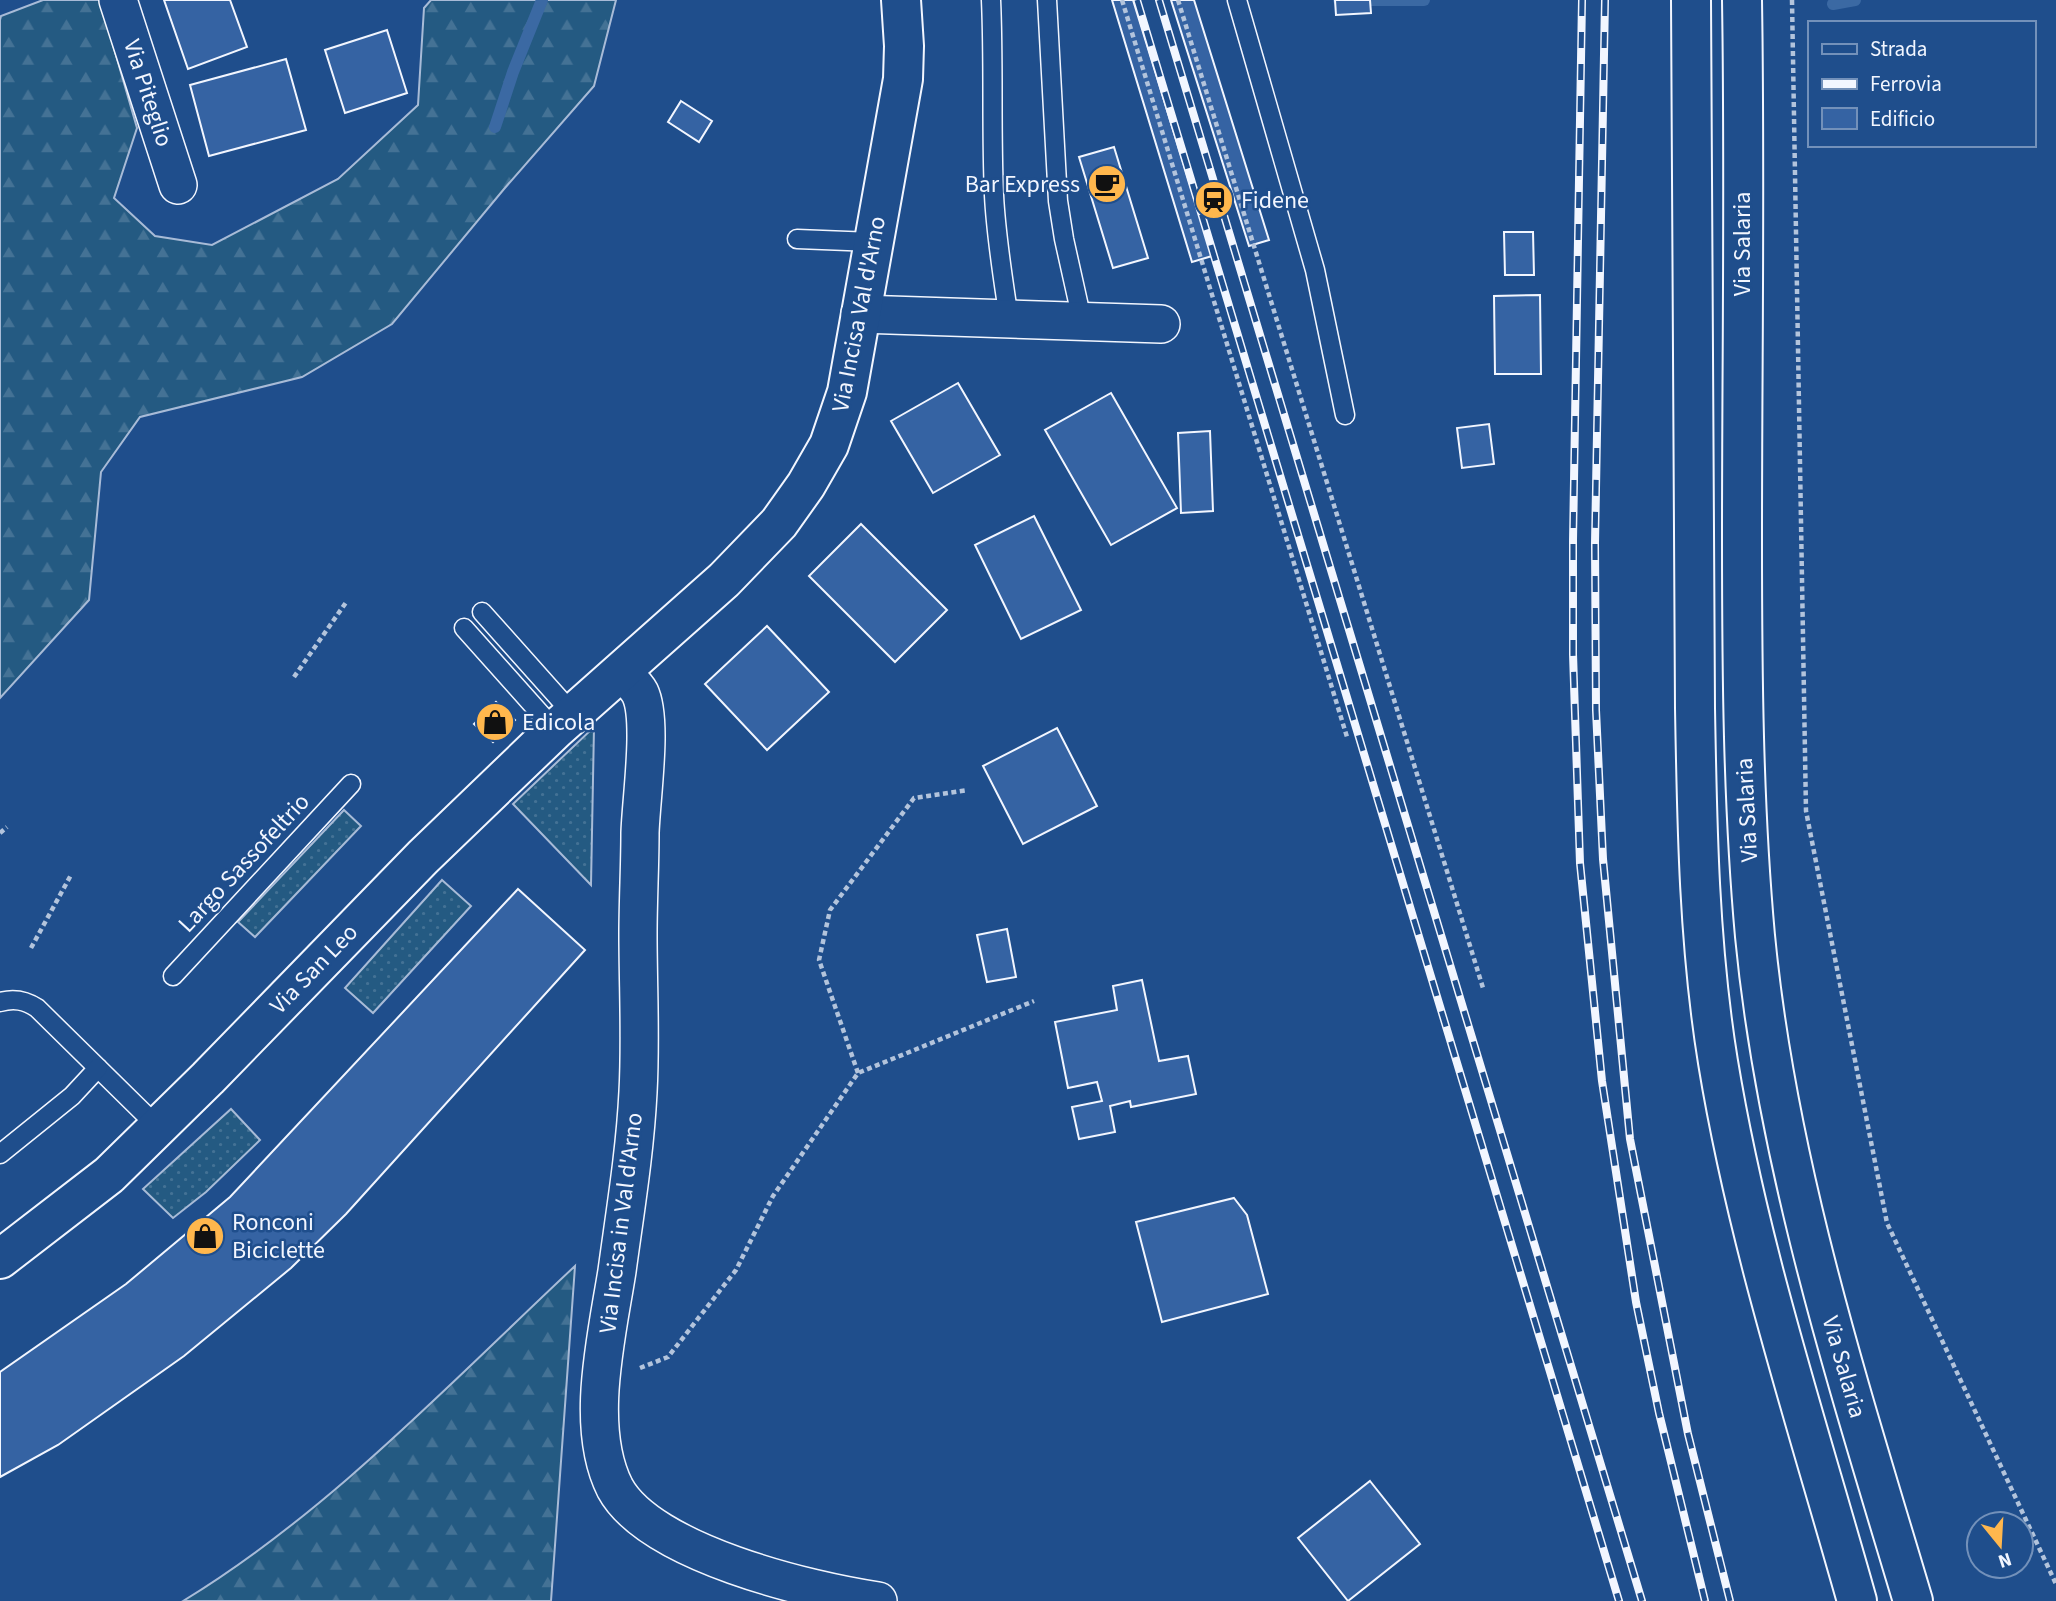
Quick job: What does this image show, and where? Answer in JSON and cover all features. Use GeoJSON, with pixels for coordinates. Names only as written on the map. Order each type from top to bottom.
{"type":"FeatureCollection","features":[{"type":"Feature","properties":{"kind":"main road","name":"Via Incisa Val d'Arno"},"geometry":{"type":"LineString","coordinates":[[621,672],[760,544],[806,485],[828,445],[842,408],[903,79],[901,0]]}},
{"type":"Feature","properties":{"kind":"main road","name":"Via Salaria"},"geometry":{"type":"LineString","coordinates":[[1691,0],[1695,708],[1701,878],[1709,983],[1718,1060],[1748,1201],[1857,1601]]}},
{"type":"Feature","properties":{"kind":"main road","name":"Via Salaria"},"geometry":{"type":"LineString","coordinates":[[1742,0],[1744,739],[1755,939],[1770,1045],[1803,1219],[1833,1331],[1913,1601]]}},
{"type":"Feature","properties":{"kind":"main road","name":"Via San Leo"},"geometry":{"type":"LineString","coordinates":[[0,1259],[109,1175],[423,857],[564,722],[621,672]]}},
{"type":"Feature","properties":{"kind":"street","name":"Via Piteglio"},"geometry":{"type":"LineString","coordinates":[[118,0],[178,185]]}},
{"type":"Feature","properties":{"kind":"street"},"geometry":{"type":"LineString","coordinates":[[860,314],[1161,324]]}},
{"type":"Feature","properties":{"kind":"street","name":"Via Incisa in Val d'Arno"},"geometry":{"type":"LineString","coordinates":[[621,672],[639,690],[646,727],[638,918],[639,1067],[635,1133],[600,1384],[602,1444],[610,1473],[615,1488],[648,1523],[709,1555],[793,1584],[878,1601]]}},
{"type":"Feature","properties":{"kind":"lane"},"geometry":{"type":"LineString","coordinates":[[991,0],[994,194],[998,248],[1009,319]]}},
{"type":"Feature","properties":{"kind":"lane"},"geometry":{"type":"LineString","coordinates":[[1047,0],[1058,201],[1082,320]]}},
{"type":"Feature","properties":{"kind":"lane"},"geometry":{"type":"LineString","coordinates":[[1237,0],[1315,270],[1345,415]]}},
{"type":"Feature","properties":{"kind":"lane"},"geometry":{"type":"LineString","coordinates":[[797,240],[873,242]]}},
{"type":"Feature","properties":{"kind":"lane"},"geometry":{"type":"LineString","coordinates":[[482,611],[564,722]]}},
{"type":"Feature","properties":{"kind":"lane"},"geometry":{"type":"LineString","coordinates":[[464,628],[564,722]]}},
{"type":"Feature","properties":{"kind":"lane","name":"Largo Sassofeltrio"},"geometry":{"type":"LineString","coordinates":[[173,976],[351,784]]}},
{"type":"Feature","properties":{"kind":"lane"},"geometry":{"type":"LineString","coordinates":[[0,1002],[12,999],[24,1001],[37,1008],[158,1127]]}},
{"type":"Feature","properties":{"kind":"lane"},"geometry":{"type":"LineString","coordinates":[[0,1154],[72,1096],[98,1068]]}},
{"type":"Feature","properties":{"kind":"path"},"geometry":{"type":"LineString","coordinates":[[1122,0],[1347,737]]}},
{"type":"Feature","properties":{"kind":"path"},"geometry":{"type":"LineString","coordinates":[[1178,0],[1483,988]]}},
{"type":"Feature","properties":{"kind":"path"},"geometry":{"type":"LineString","coordinates":[[1792,0],[1806,811],[1887,1223],[2056,1584]]}},
{"type":"Feature","properties":{"kind":"path"},"geometry":{"type":"LineString","coordinates":[[294,677],[347,601]]}},
{"type":"Feature","properties":{"kind":"path"},"geometry":{"type":"LineString","coordinates":[[858,1073],[819,960],[830,911],[914,798],[968,790]]}},
{"type":"Feature","properties":{"kind":"path"},"geometry":{"type":"LineString","coordinates":[[0,834],[7,827]]}},
{"type":"Feature","properties":{"kind":"path"},"geometry":{"type":"LineString","coordinates":[[31,948],[71,875]]}},
{"type":"Feature","properties":{"kind":"path"},"geometry":{"type":"LineString","coordinates":[[600,1384],[668,1357],[736,1270],[773,1196],[858,1073],[1034,1001]]}},
{"type":"Feature","properties":{"kind":"green space"},"geometry":{"type":"Polygon","coordinates":[[[43,0],[100,0],[137,128],[114,198],[155,236],[212,245],[338,179],[418,105],[424,8],[431,0],[616,0],[594,86],[392,324],[302,377],[140,417],[101,472],[89,600],[0,698],[0,20],[1,16],[43,0]]]}},
{"type":"Feature","properties":{"kind":"green space"},"geometry":{"type":"Polygon","coordinates":[[[594,727],[591,885],[513,804],[594,727]]]}},
{"type":"Feature","properties":{"kind":"green space"},"geometry":{"type":"Polygon","coordinates":[[[344,810],[361,826],[255,937],[238,922],[344,810]]]}},
{"type":"Feature","properties":{"kind":"green space"},"geometry":{"type":"Polygon","coordinates":[[[442,880],[471,906],[373,1013],[345,988],[442,880]]]}},
{"type":"Feature","properties":{"kind":"green space"},"geometry":{"type":"Polygon","coordinates":[[[231,1109],[260,1140],[206,1192],[173,1218],[143,1189],[231,1109]]]}},
{"type":"Feature","properties":{"kind":"green space"},"geometry":{"type":"Polygon","coordinates":[[[575,1266],[551,1601],[183,1601],[288,1528],[338,1487],[575,1266]]]}},
{"type":"Feature","properties":{"kind":"building"},"geometry":{"type":"Polygon","coordinates":[[[164,0],[230,0],[247,47],[188,69],[164,0]]]}},
{"type":"Feature","properties":{"kind":"building"},"geometry":{"type":"Polygon","coordinates":[[[1112,0],[1133,0],[1212,256],[1192,262],[1112,0]]]}},
{"type":"Feature","properties":{"kind":"building"},"geometry":{"type":"Polygon","coordinates":[[[1171,0],[1194,0],[1269,240],[1249,246],[1171,0]]]}},
{"type":"Feature","properties":{"kind":"building"},"geometry":{"type":"Polygon","coordinates":[[[1335,0],[1370,0],[1371,13],[1336,15],[1335,0]]]}},
{"type":"Feature","properties":{"kind":"building"},"geometry":{"type":"Polygon","coordinates":[[[387,30],[407,93],[345,113],[325,50],[387,30]]]}},
{"type":"Feature","properties":{"kind":"building"},"geometry":{"type":"Polygon","coordinates":[[[286,59],[306,130],[209,156],[190,85],[286,59]]]}},
{"type":"Feature","properties":{"kind":"building"},"geometry":{"type":"Polygon","coordinates":[[[681,101],[712,121],[699,142],[668,122],[681,101]]]}},
{"type":"Feature","properties":{"kind":"building"},"geometry":{"type":"Polygon","coordinates":[[[1114,147],[1148,258],[1113,268],[1079,157],[1114,147]]]}},
{"type":"Feature","properties":{"kind":"building"},"geometry":{"type":"Polygon","coordinates":[[[1504,232],[1533,232],[1534,275],[1505,275],[1504,232]]]}},
{"type":"Feature","properties":{"kind":"building"},"geometry":{"type":"Polygon","coordinates":[[[1540,295],[1541,374],[1495,374],[1494,296],[1540,295]]]}},
{"type":"Feature","properties":{"kind":"building"},"geometry":{"type":"Polygon","coordinates":[[[958,383],[1000,455],[933,493],[891,421],[958,383]]]}},
{"type":"Feature","properties":{"kind":"building"},"geometry":{"type":"Polygon","coordinates":[[[1111,393],[1177,508],[1111,545],[1045,430],[1111,393]]]}},
{"type":"Feature","properties":{"kind":"building"},"geometry":{"type":"Polygon","coordinates":[[[1489,424],[1494,464],[1462,468],[1457,428],[1489,424]]]}},
{"type":"Feature","properties":{"kind":"building"},"geometry":{"type":"Polygon","coordinates":[[[1210,431],[1213,511],[1181,513],[1178,433],[1210,431]]]}},
{"type":"Feature","properties":{"kind":"building"},"geometry":{"type":"Polygon","coordinates":[[[1034,516],[1081,610],[1021,639],[975,545],[1034,516]]]}},
{"type":"Feature","properties":{"kind":"building"},"geometry":{"type":"Polygon","coordinates":[[[861,524],[947,610],[895,662],[809,576],[861,524]]]}},
{"type":"Feature","properties":{"kind":"building"},"geometry":{"type":"Polygon","coordinates":[[[767,626],[829,692],[767,750],[705,684],[767,626]]]}},
{"type":"Feature","properties":{"kind":"building","name":"Edicola"},"geometry":{"type":"Polygon","coordinates":[[[496,702],[515,720],[493,742],[474,724],[496,702]]]}},
{"type":"Feature","properties":{"kind":"building"},"geometry":{"type":"Polygon","coordinates":[[[1057,728],[1097,806],[1023,844],[983,766],[1057,728]]]}},
{"type":"Feature","properties":{"kind":"building"},"geometry":{"type":"Polygon","coordinates":[[[518,889],[585,950],[346,1214],[291,1268],[184,1356],[58,1445],[0,1477],[0,1372],[126,1284],[230,1197],[518,889]]]}},
{"type":"Feature","properties":{"kind":"building"},"geometry":{"type":"Polygon","coordinates":[[[1007,929],[1016,977],[987,982],[977,935],[1007,929]]]}},
{"type":"Feature","properties":{"kind":"building"},"geometry":{"type":"Polygon","coordinates":[[[1142,980],[1159,1061],[1188,1056],[1196,1094],[1131,1107],[1130,1101],[1110,1106],[1115,1132],[1079,1139],[1072,1107],[1102,1101],[1097,1082],[1068,1088],[1055,1022],[1117,1010],[1113,986],[1142,980]]]}},
{"type":"Feature","properties":{"kind":"building"},"geometry":{"type":"Polygon","coordinates":[[[1234,1198],[1247,1215],[1268,1294],[1162,1322],[1136,1222],[1234,1198]]]}},
{"type":"Feature","properties":{"kind":"building"},"geometry":{"type":"Polygon","coordinates":[[[1370,1481],[1420,1544],[1348,1601],[1298,1538],[1370,1481]]]}},
{"type":"Feature","properties":{"kind":"waterway"},"geometry":{"type":"LineString","coordinates":[[495,127],[513,72],[542,0]]}},
{"type":"Feature","properties":{"kind":"waterway"},"geometry":{"type":"LineString","coordinates":[[1339,0],[1424,0]]}},
{"type":"Feature","properties":{"kind":"waterway"},"geometry":{"type":"LineString","coordinates":[[1833,4],[1855,0]]}},
{"type":"Feature","properties":{"kind":"railway"},"geometry":{"type":"LineString","coordinates":[[1137,0],[1619,1601]]}},
{"type":"Feature","properties":{"kind":"railway"},"geometry":{"type":"LineString","coordinates":[[1159,0],[1642,1601]]}},
{"type":"Feature","properties":{"kind":"railway"},"geometry":{"type":"LineString","coordinates":[[1582,0],[1573,541],[1573,654],[1580,863],[1602,1081],[1636,1302],[1659,1413],[1705,1601]]}},
{"type":"Feature","properties":{"kind":"railway"},"geometry":{"type":"LineString","coordinates":[[1605,0],[1595,543],[1596,710],[1603,859],[1630,1139],[1688,1434],[1730,1601]]}},
{"type":"Feature","properties":{"kind":"place","name":"Bar Express"},"geometry":{"type":"Point","coordinates":[1107,184]}},
{"type":"Feature","properties":{"kind":"place","name":"Fidene"},"geometry":{"type":"Point","coordinates":[1214,200]}},
{"type":"Feature","properties":{"kind":"place","name":"Edicola"},"geometry":{"type":"Point","coordinates":[495,722]}},
{"type":"Feature","properties":{"kind":"place","name":"Ronconi Biciclette"},"geometry":{"type":"Point","coordinates":[205,1236]}}]}
